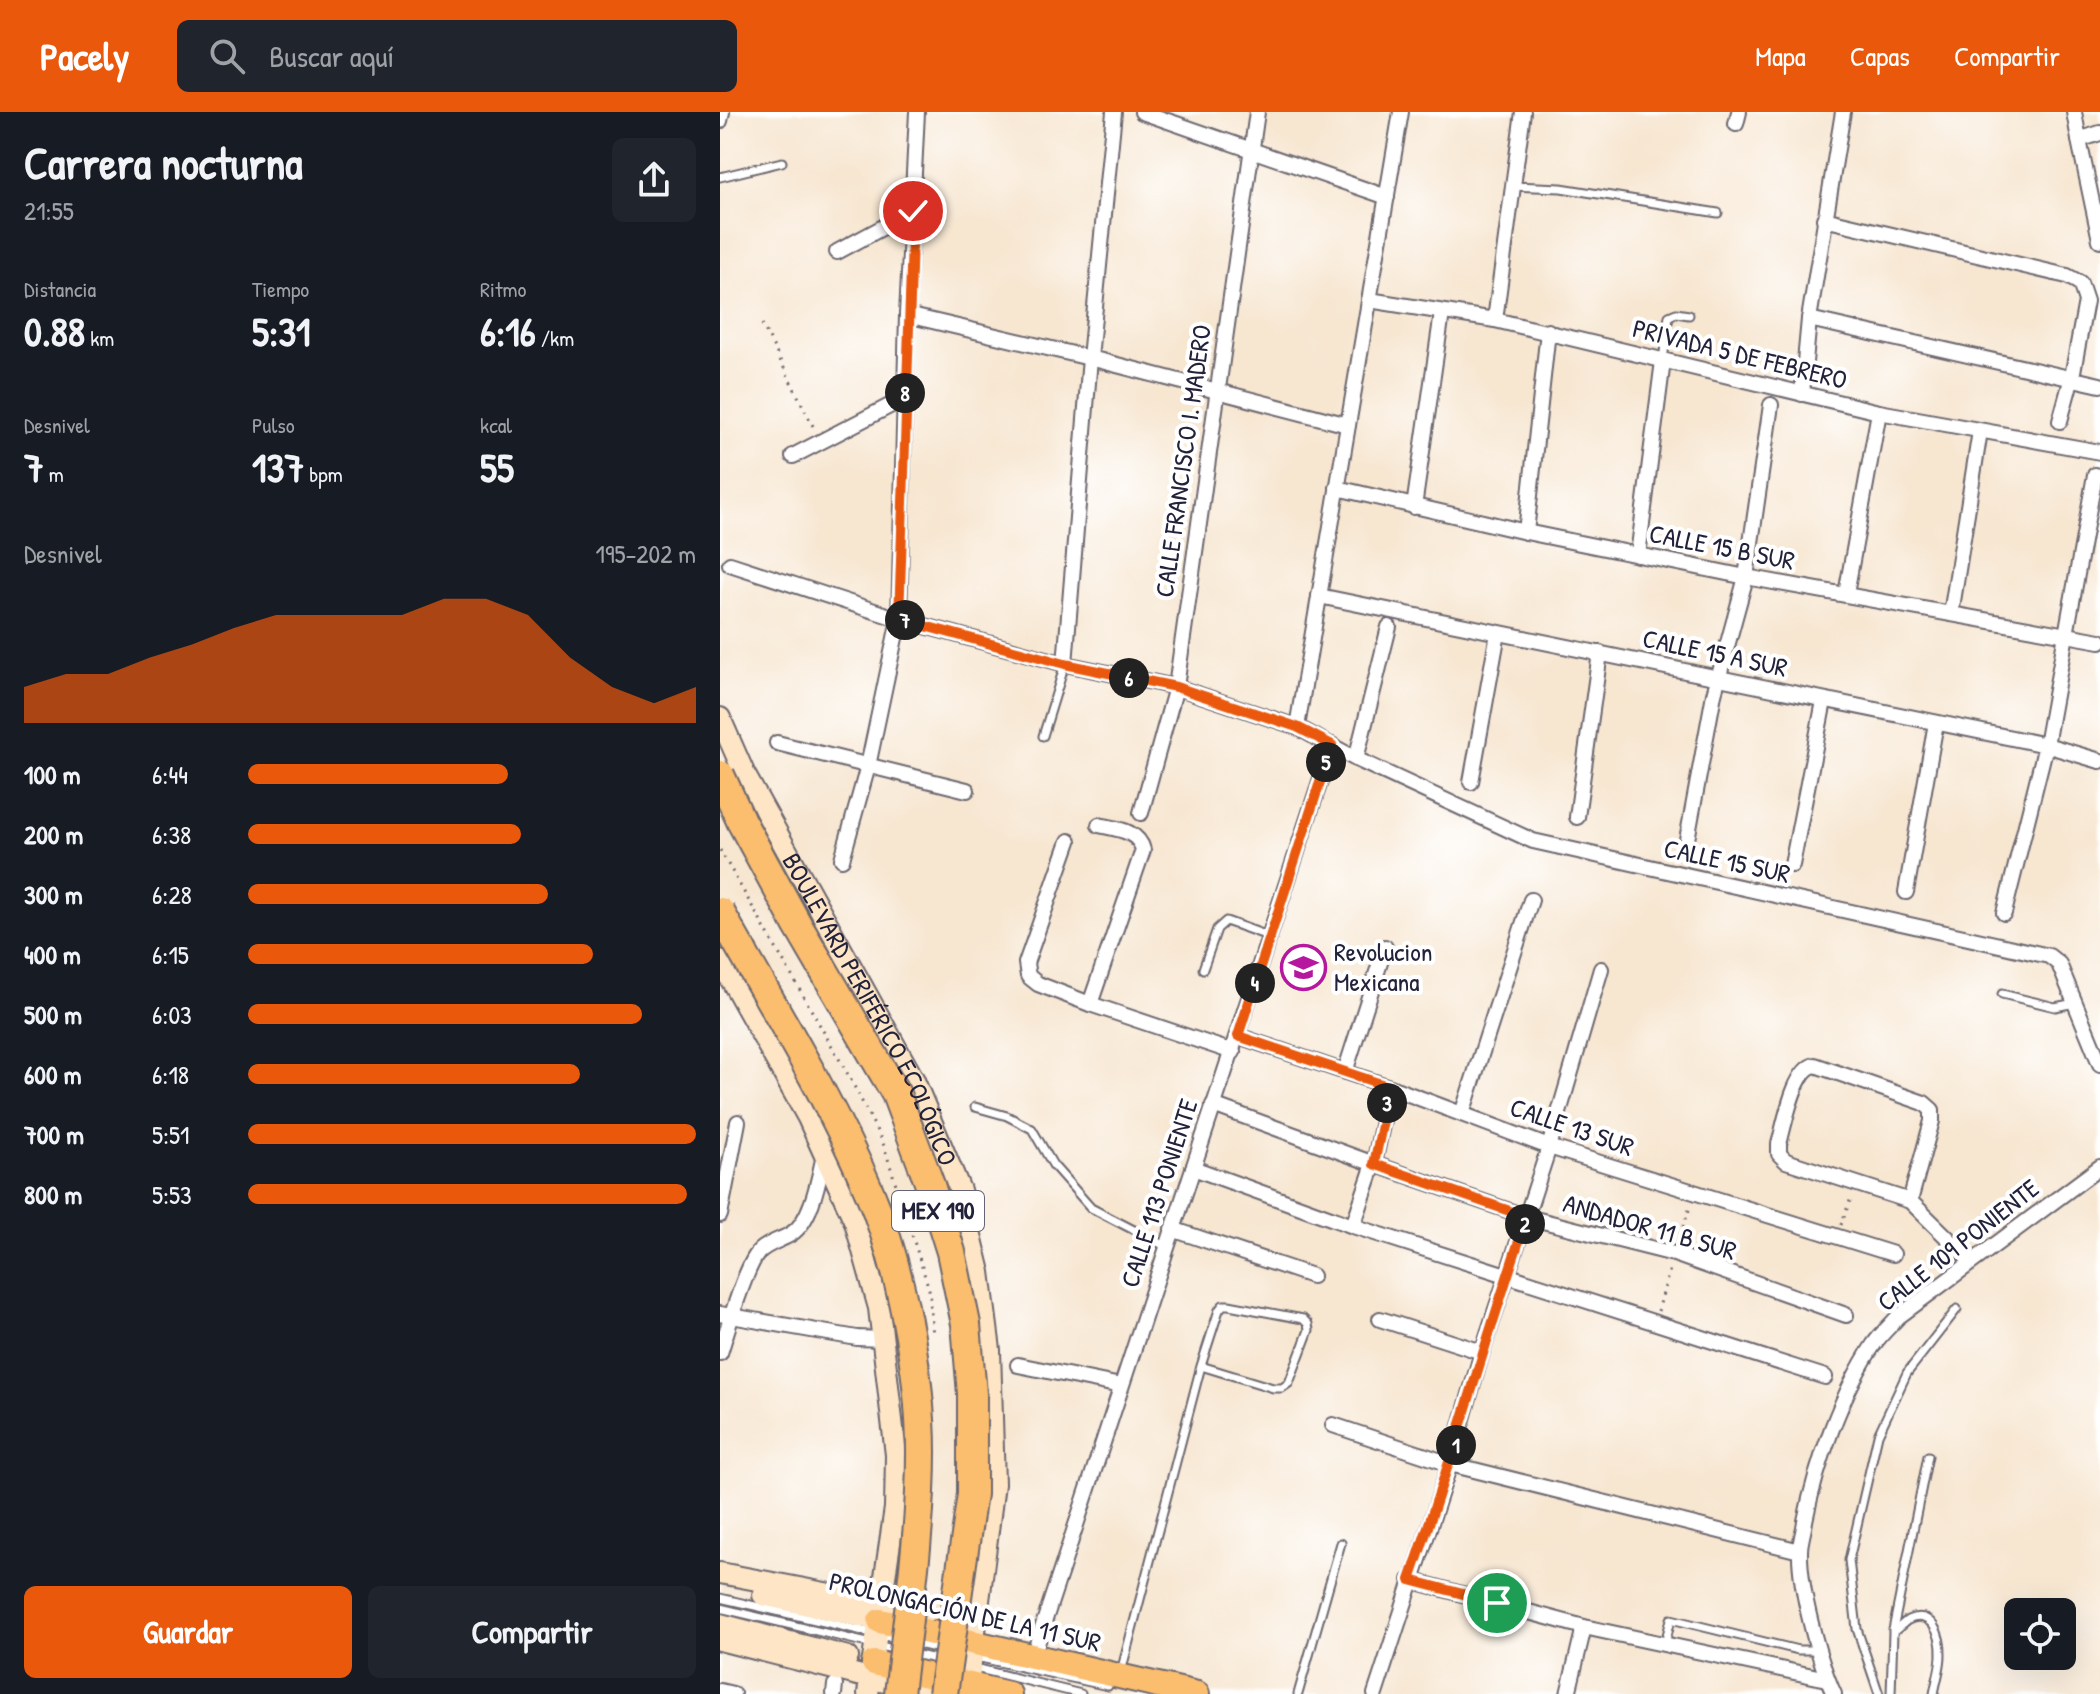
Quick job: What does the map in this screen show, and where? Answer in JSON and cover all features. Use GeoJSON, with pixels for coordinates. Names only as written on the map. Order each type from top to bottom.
{"type":"FeatureCollection","features":[{"type":"Feature","properties":{"kind":"highway","name":"BOULEVARD PERIFÉRICO ECOLÓGICO"},"geometry":{"type":"LineString","coordinates":[[720,775],[742,823],[798,926],[896,1094],[951,1252],[966,1324],[972,1394],[966,1673]]}},
{"type":"Feature","properties":{"kind":"highway","name":"MEX 190"},"geometry":{"type":"LineString","coordinates":[[720,912],[827,1103],[870,1192],[895,1267],[917,1381],[921,1450],[919,1520],[899,1694]]}},
{"type":"Feature","properties":{"kind":"main road","name":"PROLONGACIÓN DE LA 11 SUR"},"geometry":{"type":"LineString","coordinates":[[874,1653],[966,1673],[1009,1694]]}},
{"type":"Feature","properties":{"kind":"main road","name":"PROLONGACIÓN DE LA 11 SUR"},"geometry":{"type":"LineString","coordinates":[[874,1653],[966,1673],[1033,1656],[1118,1682],[1197,1694]]}},
{"type":"Feature","properties":{"kind":"street"},"geometry":{"type":"LineString","coordinates":[[720,121],[722,112]]}},
{"type":"Feature","properties":{"kind":"street"},"geometry":{"type":"LineString","coordinates":[[842,859],[868,766],[899,619],[907,315],[917,112]]}},
{"type":"Feature","properties":{"kind":"street"},"geometry":{"type":"LineString","coordinates":[[1065,664],[1114,112]]}},
{"type":"Feature","properties":{"kind":"street"},"geometry":{"type":"LineString","coordinates":[[1142,112],[1387,197]]}},
{"type":"Feature","properties":{"kind":"street","name":"CALLE FRANCISCO I. MADERO"},"geometry":{"type":"LineString","coordinates":[[1141,813],[1176,687],[1257,112]]}},
{"type":"Feature","properties":{"kind":"street"},"geometry":{"type":"LineString","coordinates":[[1297,727],[1401,112]]}},
{"type":"Feature","properties":{"kind":"street"},"geometry":{"type":"LineString","coordinates":[[1495,320],[1523,112]]}},
{"type":"Feature","properties":{"kind":"street"},"geometry":{"type":"LineString","coordinates":[[1802,394],[1809,319],[1843,112]]}},
{"type":"Feature","properties":{"kind":"street"},"geometry":{"type":"LineString","coordinates":[[2074,112],[2099,223],[2100,240]]}},
{"type":"Feature","properties":{"kind":"street"},"geometry":{"type":"LineString","coordinates":[[2079,140],[2100,133]]}},
{"type":"Feature","properties":{"kind":"street"},"geometry":{"type":"LineString","coordinates":[[837,252],[913,211]]}},
{"type":"Feature","properties":{"kind":"street"},"geometry":{"type":"LineString","coordinates":[[1824,219],[2067,276],[2080,283],[2086,301],[2072,377],[2060,421]]}},
{"type":"Feature","properties":{"kind":"street","name":"PRIVADA 5 DE FEBRERO"},"geometry":{"type":"LineString","coordinates":[[1369,300],[1548,331],[1879,412],[2100,452]]}},
{"type":"Feature","properties":{"kind":"street"},"geometry":{"type":"LineString","coordinates":[[1414,507],[1442,313]]}},
{"type":"Feature","properties":{"kind":"street"},"geometry":{"type":"LineString","coordinates":[[907,315],[1090,358],[1348,425]]}},
{"type":"Feature","properties":{"kind":"street"},"geometry":{"type":"LineString","coordinates":[[1809,319],[2100,385]]}},
{"type":"Feature","properties":{"kind":"street"},"geometry":{"type":"LineString","coordinates":[[1526,532],[1548,331]]}},
{"type":"Feature","properties":{"kind":"street"},"geometry":{"type":"LineString","coordinates":[[1638,555],[1663,361]]}},
{"type":"Feature","properties":{"kind":"street"},"geometry":{"type":"LineString","coordinates":[[793,456],[905,398]]}},
{"type":"Feature","properties":{"kind":"street"},"geometry":{"type":"LineString","coordinates":[[1686,845],[1718,679],[1746,577],[1771,405]]}},
{"type":"Feature","properties":{"kind":"street"},"geometry":{"type":"LineString","coordinates":[[1846,594],[1879,412]]}},
{"type":"Feature","properties":{"kind":"street"},"geometry":{"type":"LineString","coordinates":[[1951,614],[1980,431]]}},
{"type":"Feature","properties":{"kind":"street"},"geometry":{"type":"LineString","coordinates":[[2004,913],[2046,745],[2095,475]]}},
{"type":"Feature","properties":{"kind":"street","name":"CALLE 15 B SUR"},"geometry":{"type":"LineString","coordinates":[[1337,488],[1526,532],[1746,577],[2100,641]]}},
{"type":"Feature","properties":{"kind":"street","name":"CALLE 15 SUR"},"geometry":{"type":"LineString","coordinates":[[730,564],[899,619],[1065,664],[1176,687],[1297,727],[1356,759],[1533,841],[2049,956],[2059,964],[2100,1064]]}},
{"type":"Feature","properties":{"kind":"street","name":"CALLE 15 A SUR"},"geometry":{"type":"LineString","coordinates":[[1319,596],[2046,745],[2100,761]]}},
{"type":"Feature","properties":{"kind":"street"},"geometry":{"type":"LineString","coordinates":[[1356,759],[1389,627]]}},
{"type":"Feature","properties":{"kind":"street"},"geometry":{"type":"LineString","coordinates":[[1471,782],[1498,633]]}},
{"type":"Feature","properties":{"kind":"street"},"geometry":{"type":"LineString","coordinates":[[1577,817],[1600,653]]}},
{"type":"Feature","properties":{"kind":"street"},"geometry":{"type":"LineString","coordinates":[[1792,865],[1824,701]]}},
{"type":"Feature","properties":{"kind":"street","name":"BOULEVARD PERIFÉRICO ECOLÓGICO"},"geometry":{"type":"LineString","coordinates":[[720,718],[745,775],[913,1078],[960,1190],[980,1272],[990,1350],[994,1484],[981,1589],[966,1673]]}},
{"type":"Feature","properties":{"kind":"street"},"geometry":{"type":"LineString","coordinates":[[1906,892],[1936,723]]}},
{"type":"Feature","properties":{"kind":"street"},"geometry":{"type":"LineString","coordinates":[[777,743],[967,790]]}},
{"type":"Feature","properties":{"kind":"street","name":"CALLE 113 PONIENTE"},"geometry":{"type":"LineString","coordinates":[[1033,1656],[1332,745]]}},
{"type":"Feature","properties":{"kind":"street"},"geometry":{"type":"LineString","coordinates":[[1090,1004],[1143,850],[1141,841],[1133,834],[1099,825]]}},
{"type":"Feature","properties":{"kind":"street"},"geometry":{"type":"LineString","coordinates":[[1069,841],[1026,963],[1028,976],[1038,984],[1090,1004],[1233,1052]]}},
{"type":"Feature","properties":{"kind":"street"},"geometry":{"type":"LineString","coordinates":[[1462,1114],[1531,900]]}},
{"type":"Feature","properties":{"kind":"street"},"geometry":{"type":"LineString","coordinates":[[1345,1072],[1385,947]]}},
{"type":"Feature","properties":{"kind":"street"},"geometry":{"type":"LineString","coordinates":[[720,960],[808,1118],[859,1235],[879,1308],[896,1455],[895,1508],[874,1653]]}},
{"type":"Feature","properties":{"kind":"street"},"geometry":{"type":"LineString","coordinates":[[1375,1694],[1549,1147],[1601,969]]}},
{"type":"Feature","properties":{"kind":"street","name":"CALLE 13 SUR"},"geometry":{"type":"LineString","coordinates":[[1238,1036],[1390,1087],[1549,1147],[1893,1254]]}},
{"type":"Feature","properties":{"kind":"street"},"geometry":{"type":"LineString","coordinates":[[1910,1201],[1932,1121],[1932,1110],[1924,1103],[1897,1093],[1815,1065],[1807,1066],[1799,1076],[1779,1144],[1779,1154],[1786,1161],[1910,1201],[1971,1261]]}},
{"type":"Feature","properties":{"kind":"street"},"geometry":{"type":"LineString","coordinates":[[1353,1226],[1374,1164],[1390,1087]]}},
{"type":"Feature","properties":{"kind":"street","name":"ANDADOR 11 B SUR"},"geometry":{"type":"LineString","coordinates":[[1213,1105],[1527,1217],[1674,1254],[1846,1315]]}},
{"type":"Feature","properties":{"kind":"street"},"geometry":{"type":"LineString","coordinates":[[720,1215],[726,1156],[738,1122]]}},
{"type":"Feature","properties":{"kind":"street"},"geometry":{"type":"LineString","coordinates":[[720,1353],[726,1316],[757,1253],[798,1229],[814,1196],[824,1155]]}},
{"type":"Feature","properties":{"kind":"street","name":"CALLE 109 PONIENTE"},"geometry":{"type":"LineString","coordinates":[[1834,1694],[1808,1610],[1800,1551],[1813,1483],[1833,1426],[1874,1344],[1898,1317],[2100,1167]]}},
{"type":"Feature","properties":{"kind":"street"},"geometry":{"type":"LineString","coordinates":[[1193,1168],[1353,1226],[1825,1377]]}},
{"type":"Feature","properties":{"kind":"street"},"geometry":{"type":"LineString","coordinates":[[1172,1229],[1312,1276]]}},
{"type":"Feature","properties":{"kind":"street"},"geometry":{"type":"LineString","coordinates":[[726,1316],[857,1338],[883,1339]]}},
{"type":"Feature","properties":{"kind":"street"},"geometry":{"type":"LineString","coordinates":[[1380,1319],[1482,1352]]}},
{"type":"Feature","properties":{"kind":"street"},"geometry":{"type":"LineString","coordinates":[[1018,1365],[1121,1386]]}},
{"type":"Feature","properties":{"kind":"street"},"geometry":{"type":"LineString","coordinates":[[1333,1425],[1450,1464],[1800,1551]]}},
{"type":"Feature","properties":{"kind":"street"},"geometry":{"type":"LineString","coordinates":[[720,1573],[874,1653],[932,1694]]}},
{"type":"Feature","properties":{"kind":"street"},"geometry":{"type":"LineString","coordinates":[[1410,1580],[1584,1627],[1827,1679]]}},
{"type":"Feature","properties":{"kind":"street","name":"PROLONGACIÓN DE LA 11 SUR"},"geometry":{"type":"LineString","coordinates":[[720,1585],[874,1653]]}},
{"type":"Feature","properties":{"kind":"street"},"geometry":{"type":"LineString","coordinates":[[720,1651],[874,1653],[930,1610],[959,1603],[981,1589]]}},
{"type":"Feature","properties":{"kind":"street","name":"PROLONGACIÓN DE LA 11 SUR"},"geometry":{"type":"LineString","coordinates":[[720,1624],[874,1653]]}},
{"type":"Feature","properties":{"kind":"street"},"geometry":{"type":"LineString","coordinates":[[1568,1694],[1584,1627]]}},
{"type":"Feature","properties":{"kind":"street"},"geometry":{"type":"LineString","coordinates":[[720,1640],[874,1653]]}},
{"type":"Feature","properties":{"kind":"street"},"geometry":{"type":"LineString","coordinates":[[720,1691],[733,1694]]}},
{"type":"Feature","properties":{"kind":"lane"},"geometry":{"type":"LineString","coordinates":[[720,177],[782,162]]}},
{"type":"Feature","properties":{"kind":"lane"},"geometry":{"type":"LineString","coordinates":[[1512,186],[1561,188],[1718,213]]}},
{"type":"Feature","properties":{"kind":"lane"},"geometry":{"type":"LineString","coordinates":[[1663,361],[1669,316],[1672,313],[1689,315]]}},
{"type":"Feature","properties":{"kind":"lane"},"geometry":{"type":"LineString","coordinates":[[1043,736],[1065,664]]}},
{"type":"Feature","properties":{"kind":"lane"},"geometry":{"type":"LineString","coordinates":[[1203,969],[1217,929],[1226,921],[1270,937]]}},
{"type":"Feature","properties":{"kind":"lane"},"geometry":{"type":"LineString","coordinates":[[2002,994],[2055,1007],[2075,1003]]}},
{"type":"Feature","properties":{"kind":"lane"},"geometry":{"type":"LineString","coordinates":[[975,1107],[1007,1116],[1032,1129],[1053,1165],[1091,1208],[1167,1247]]}},
{"type":"Feature","properties":{"kind":"lane"},"geometry":{"type":"LineString","coordinates":[[966,1673],[1118,1682],[1201,1366],[1219,1310],[1223,1305],[1303,1319],[1308,1324],[1309,1330],[1289,1383],[1282,1388],[1201,1366]]}},
{"type":"Feature","properties":{"kind":"lane"},"geometry":{"type":"LineString","coordinates":[[1879,1694],[1857,1629],[1849,1560],[1878,1435],[1907,1373],[1957,1309]]}},
{"type":"Feature","properties":{"kind":"lane"},"geometry":{"type":"LineString","coordinates":[[1891,1694],[1893,1632],[1928,1456]]}},
{"type":"Feature","properties":{"kind":"lane"},"geometry":{"type":"LineString","coordinates":[[1298,1694],[1341,1543]]}},
{"type":"Feature","properties":{"kind":"lane"},"geometry":{"type":"LineString","coordinates":[[720,1598],[874,1653]]}},
{"type":"Feature","properties":{"kind":"lane"},"geometry":{"type":"LineString","coordinates":[[720,1608],[874,1653]]}},
{"type":"Feature","properties":{"kind":"lane"},"geometry":{"type":"LineString","coordinates":[[1893,1632],[1919,1617],[1931,1621],[1939,1633],[1941,1655],[1934,1694]]}},
{"type":"Feature","properties":{"kind":"lane"},"geometry":{"type":"LineString","coordinates":[[1665,1644],[1671,1619],[1798,1650],[1819,1650]]}},
{"type":"Feature","properties":{"kind":"lane"},"geometry":{"type":"LineString","coordinates":[[966,1673],[1081,1694]]}},
{"type":"Feature","properties":{"kind":"path"},"geometry":{"type":"LineString","coordinates":[[762,324],[821,442]]}},
{"type":"Feature","properties":{"kind":"path"},"geometry":{"type":"LineString","coordinates":[[1838,1235],[1857,1183]]}},
{"type":"Feature","properties":{"kind":"place","name":"Revolucion Mexicana"},"geometry":{"type":"Point","coordinates":[1303,967]}},
{"type":"Feature","properties":{"kind":"route"},"geometry":{"type":"LineString","coordinates":[[913,211],[907,315],[899,619],[1065,664],[1176,687],[1297,727],[1332,745],[1238,1036],[1390,1087],[1374,1164],[1527,1217],[1482,1352],[1450,1464],[1410,1580],[1497,1603]]}}]}
